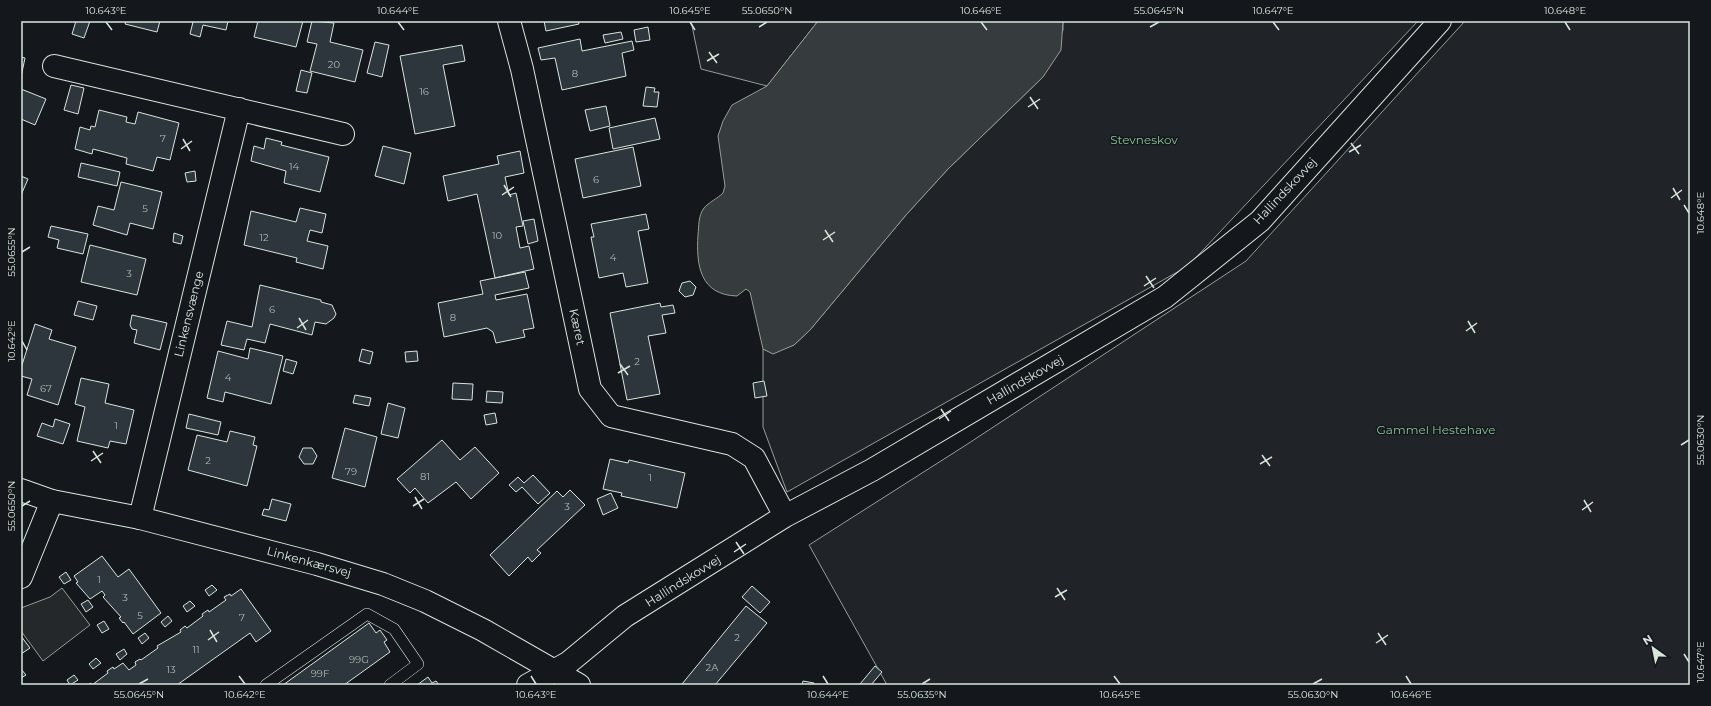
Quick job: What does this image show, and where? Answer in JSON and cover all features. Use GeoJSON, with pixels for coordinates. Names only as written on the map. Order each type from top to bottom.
{"type":"FeatureCollection","features":[{"type":"Feature","properties":{"kind":"street","name":"Kæret"},"geometry":{"type":"LineString","coordinates":[[509,21],[522,69],[590,389],[611,416],[732,444],[754,458],[785,516]]}},
{"type":"Feature","properties":{"kind":"street","name":"Hallindskovvej"},"geometry":{"type":"LineString","coordinates":[[528,685],[554,672],[625,616],[785,516],[872,470],[1165,297],[1260,221],[1440,21]]}},
{"type":"Feature","properties":{"kind":"street"},"geometry":{"type":"LineString","coordinates":[[54,66],[344,134]]}},
{"type":"Feature","properties":{"kind":"street","name":"Linkensvænge"},"geometry":{"type":"LineString","coordinates":[[140,518],[239,109]]}},
{"type":"Feature","properties":{"kind":"street","name":"Linkenkærsvej"},"geometry":{"type":"LineString","coordinates":[[21,490],[52,501],[140,518],[317,564],[383,584],[425,601],[483,630],[579,685]]}},
{"type":"Feature","properties":{"kind":"street"},"geometry":{"type":"LineString","coordinates":[[21,577],[52,501]]}},
{"type":"Feature","properties":{"kind":"lane"},"geometry":{"type":"LineString","coordinates":[[266,685],[367,614],[394,628],[418,664],[390,685]]}},
{"type":"Feature","properties":{"kind":"green space"},"geometry":{"type":"Polygon","coordinates":[[[691,21],[818,21],[767,86],[701,69],[691,21]]]}},
{"type":"Feature","properties":{"kind":"green space","name":"Stevneskov"},"geometry":{"type":"Polygon","coordinates":[[[1063,21],[1418,21],[1188,266],[787,492],[763,427],[763,349],[773,353],[794,345],[810,330],[906,215],[948,169],[1043,77],[1063,30],[1063,21]]]}},
{"type":"Feature","properties":{"kind":"green space","name":"Gammel Hestehave"},"geometry":{"type":"Polygon","coordinates":[[[1465,21],[1690,21],[1690,685],[887,685],[809,545],[966,445],[1246,261],[1465,21]]]}},
{"type":"Feature","properties":{"kind":"shaded area"},"geometry":{"type":"Polygon","coordinates":[[[818,21],[1063,21],[1061,50],[1043,77],[948,169],[906,215],[810,330],[794,345],[773,354],[763,349],[750,292],[746,289],[737,296],[725,294],[715,290],[708,284],[703,276],[698,257],[699,221],[704,208],[723,193],[725,186],[718,136],[723,121],[732,105],[767,86],[818,21]]]}},
{"type":"Feature","properties":{"kind":"shaded area"},"geometry":{"type":"Polygon","coordinates":[[[62,588],[90,625],[43,661],[21,631],[21,608],[50,597],[62,588]]]}},
{"type":"Feature","properties":{"kind":"building"},"geometry":{"type":"Polygon","coordinates":[[[76,21],[90,21],[84,38],[72,34],[76,21]]]}},
{"type":"Feature","properties":{"kind":"building"},"geometry":{"type":"Polygon","coordinates":[[[126,21],[160,21],[157,32],[125,24],[126,21]]]}},
{"type":"Feature","properties":{"kind":"building"},"geometry":{"type":"Polygon","coordinates":[[[190,21],[228,21],[226,30],[203,25],[200,37],[190,34],[193,22],[190,21]]]}},
{"type":"Feature","properties":{"kind":"building"},"geometry":{"type":"Polygon","coordinates":[[[258,21],[303,21],[296,47],[254,37],[258,21]]]}},
{"type":"Feature","properties":{"kind":"building"},"geometry":{"type":"Polygon","coordinates":[[[312,21],[334,23],[330,42],[363,50],[355,82],[310,71],[317,44],[307,42],[312,21]]]}},
{"type":"Feature","properties":{"kind":"building"},"geometry":{"type":"Polygon","coordinates":[[[544,21],[578,21],[579,24],[546,31],[544,21]]]}},
{"type":"Feature","properties":{"kind":"building"},"geometry":{"type":"Polygon","coordinates":[[[648,27],[650,40],[636,42],[634,30],[648,27]]]}},
{"type":"Feature","properties":{"kind":"building"},"geometry":{"type":"Polygon","coordinates":[[[621,32],[623,39],[605,43],[603,35],[621,32]]]}},
{"type":"Feature","properties":{"kind":"building"},"geometry":{"type":"Polygon","coordinates":[[[580,39],[582,51],[632,41],[634,50],[622,53],[626,76],[562,90],[555,58],[541,60],[538,48],[580,39]]]}},
{"type":"Feature","properties":{"kind":"building"},"geometry":{"type":"Polygon","coordinates":[[[375,42],[389,45],[382,77],[367,73],[375,42]]]}},
{"type":"Feature","properties":{"kind":"building"},"geometry":{"type":"Polygon","coordinates":[[[462,45],[465,61],[443,65],[455,126],[415,134],[400,56],[462,45]]]}},
{"type":"Feature","properties":{"kind":"building"},"geometry":{"type":"Polygon","coordinates":[[[21,57],[25,58],[21,77],[21,57]]]}},
{"type":"Feature","properties":{"kind":"building"},"geometry":{"type":"Polygon","coordinates":[[[301,70],[312,73],[307,93],[296,91],[301,70]]]}},
{"type":"Feature","properties":{"kind":"building"},"geometry":{"type":"Polygon","coordinates":[[[71,85],[84,88],[78,114],[64,110],[71,85]]]}},
{"type":"Feature","properties":{"kind":"building"},"geometry":{"type":"Polygon","coordinates":[[[646,87],[655,88],[654,92],[659,92],[657,107],[643,106],[646,87]]]}},
{"type":"Feature","properties":{"kind":"building"},"geometry":{"type":"Polygon","coordinates":[[[21,89],[46,99],[35,125],[21,119],[21,89]]]}},
{"type":"Feature","properties":{"kind":"building"},"geometry":{"type":"Polygon","coordinates":[[[606,106],[610,126],[590,131],[585,110],[606,106]]]}},
{"type":"Feature","properties":{"kind":"building"},"geometry":{"type":"Polygon","coordinates":[[[99,110],[127,117],[126,122],[135,124],[138,112],[179,123],[170,160],[157,157],[153,171],[126,164],[127,158],[93,149],[92,154],[75,149],[80,127],[90,130],[91,126],[95,127],[99,110]]]}},
{"type":"Feature","properties":{"kind":"building"},"geometry":{"type":"Polygon","coordinates":[[[655,118],[660,139],[613,149],[609,128],[655,118]]]}},
{"type":"Feature","properties":{"kind":"building"},"geometry":{"type":"Polygon","coordinates":[[[266,138],[282,142],[281,145],[329,157],[320,192],[284,183],[286,171],[251,161],[254,146],[264,149],[266,138]]]}},
{"type":"Feature","properties":{"kind":"building"},"geometry":{"type":"Polygon","coordinates":[[[383,146],[411,153],[404,184],[375,176],[383,146]]]}},
{"type":"Feature","properties":{"kind":"building"},"geometry":{"type":"Polygon","coordinates":[[[633,147],[641,186],[583,198],[575,159],[633,147]]]}},
{"type":"Feature","properties":{"kind":"building"},"geometry":{"type":"Polygon","coordinates":[[[520,151],[524,173],[505,177],[509,195],[516,193],[523,226],[516,227],[520,248],[529,246],[534,269],[495,278],[477,194],[448,201],[443,176],[499,164],[497,156],[520,151]]]}},
{"type":"Feature","properties":{"kind":"building"},"geometry":{"type":"Polygon","coordinates":[[[81,163],[120,172],[117,186],[78,177],[81,163]]]}},
{"type":"Feature","properties":{"kind":"building"},"geometry":{"type":"Polygon","coordinates":[[[195,171],[196,181],[187,182],[185,173],[195,171]]]}},
{"type":"Feature","properties":{"kind":"building"},"geometry":{"type":"Polygon","coordinates":[[[21,176],[28,179],[21,195],[21,176]]]}},
{"type":"Feature","properties":{"kind":"building"},"geometry":{"type":"Polygon","coordinates":[[[121,182],[162,192],[153,229],[130,223],[127,235],[93,225],[98,206],[114,210],[121,182]]]}},
{"type":"Feature","properties":{"kind":"building"},"geometry":{"type":"Polygon","coordinates":[[[300,208],[326,214],[322,233],[310,230],[307,241],[328,246],[323,269],[296,262],[297,258],[244,245],[251,211],[296,222],[300,208]]]}},
{"type":"Feature","properties":{"kind":"building"},"geometry":{"type":"Polygon","coordinates":[[[646,214],[649,229],[638,231],[648,283],[626,287],[623,273],[599,278],[591,237],[594,237],[591,224],[646,214]]]}},
{"type":"Feature","properties":{"kind":"building"},"geometry":{"type":"Polygon","coordinates":[[[534,219],[538,241],[528,244],[523,221],[534,219]]]}},
{"type":"Feature","properties":{"kind":"building"},"geometry":{"type":"Polygon","coordinates":[[[51,226],[88,234],[83,254],[57,248],[59,240],[48,237],[51,226]]]}},
{"type":"Feature","properties":{"kind":"building"},"geometry":{"type":"Polygon","coordinates":[[[174,233],[183,236],[181,244],[173,242],[174,233]]]}},
{"type":"Feature","properties":{"kind":"building"},"geometry":{"type":"Polygon","coordinates":[[[90,245],[146,259],[137,295],[81,282],[90,245]]]}},
{"type":"Feature","properties":{"kind":"building"},"geometry":{"type":"Polygon","coordinates":[[[525,272],[529,288],[495,295],[496,300],[527,294],[534,328],[523,330],[525,337],[496,343],[493,332],[487,328],[444,337],[438,303],[483,294],[480,281],[525,272]]]}},
{"type":"Feature","properties":{"kind":"building"},"geometry":{"type":"Polygon","coordinates":[[[690,281],[696,287],[693,295],[685,297],[679,291],[682,283],[690,281]]]}},
{"type":"Feature","properties":{"kind":"building"},"geometry":{"type":"Polygon","coordinates":[[[260,285],[321,300],[321,302],[332,305],[336,314],[334,318],[326,324],[315,322],[312,335],[270,324],[265,343],[247,339],[244,350],[221,345],[227,321],[252,327],[260,285]]]}},
{"type":"Feature","properties":{"kind":"building"},"geometry":{"type":"Polygon","coordinates":[[[78,301],[97,306],[93,320],[74,315],[78,301]]]}},
{"type":"Feature","properties":{"kind":"building"},"geometry":{"type":"Polygon","coordinates":[[[660,303],[661,307],[673,305],[675,313],[662,315],[666,333],[648,336],[660,394],[627,400],[610,313],[660,303]]]}},
{"type":"Feature","properties":{"kind":"building"},"geometry":{"type":"Polygon","coordinates":[[[132,315],[167,323],[160,350],[134,343],[137,330],[132,329],[130,325],[132,315]]]}},
{"type":"Feature","properties":{"kind":"building"},"geometry":{"type":"Polygon","coordinates":[[[35,324],[52,330],[49,339],[76,347],[58,405],[27,395],[32,379],[21,376],[21,368],[35,324]]]}},
{"type":"Feature","properties":{"kind":"building"},"geometry":{"type":"Polygon","coordinates":[[[250,348],[283,356],[271,404],[225,392],[223,402],[207,398],[218,351],[248,359],[250,348]]]}},
{"type":"Feature","properties":{"kind":"building"},"geometry":{"type":"Polygon","coordinates":[[[362,349],[373,352],[370,364],[359,361],[362,349]]]}},
{"type":"Feature","properties":{"kind":"building"},"geometry":{"type":"Polygon","coordinates":[[[417,351],[418,361],[406,362],[405,352],[417,351]]]}},
{"type":"Feature","properties":{"kind":"building"},"geometry":{"type":"Polygon","coordinates":[[[286,359],[297,362],[293,374],[283,371],[286,359]]]}},
{"type":"Feature","properties":{"kind":"building"},"geometry":{"type":"Polygon","coordinates":[[[81,378],[109,384],[105,403],[134,410],[126,444],[110,441],[108,448],[77,441],[85,407],[75,404],[81,378]]]}},
{"type":"Feature","properties":{"kind":"building"},"geometry":{"type":"Polygon","coordinates":[[[764,381],[767,396],[755,398],[753,383],[764,381]]]}},
{"type":"Feature","properties":{"kind":"building"},"geometry":{"type":"Polygon","coordinates":[[[453,383],[473,384],[472,400],[452,399],[453,383]]]}},
{"type":"Feature","properties":{"kind":"building"},"geometry":{"type":"Polygon","coordinates":[[[487,391],[503,392],[502,403],[486,402],[487,391]]]}},
{"type":"Feature","properties":{"kind":"building"},"geometry":{"type":"Polygon","coordinates":[[[355,395],[371,398],[369,406],[353,403],[355,395]]]}},
{"type":"Feature","properties":{"kind":"building"},"geometry":{"type":"Polygon","coordinates":[[[388,403],[405,408],[398,438],[381,434],[388,403]]]}},
{"type":"Feature","properties":{"kind":"building"},"geometry":{"type":"Polygon","coordinates":[[[495,413],[497,423],[486,425],[484,415],[495,413]]]}},
{"type":"Feature","properties":{"kind":"building"},"geometry":{"type":"Polygon","coordinates":[[[189,414],[221,422],[218,435],[186,428],[189,414]]]}},
{"type":"Feature","properties":{"kind":"building"},"geometry":{"type":"Polygon","coordinates":[[[55,419],[70,424],[63,444],[37,436],[42,423],[53,427],[55,419]]]}},
{"type":"Feature","properties":{"kind":"building"},"geometry":{"type":"Polygon","coordinates":[[[345,428],[377,437],[365,487],[332,478],[345,428]]]}},
{"type":"Feature","properties":{"kind":"building"},"geometry":{"type":"Polygon","coordinates":[[[230,431],[255,437],[253,445],[257,446],[247,486],[188,470],[197,435],[227,442],[230,431]]]}},
{"type":"Feature","properties":{"kind":"building"},"geometry":{"type":"Polygon","coordinates":[[[442,440],[460,460],[475,447],[499,473],[471,499],[456,482],[428,503],[415,488],[410,493],[397,479],[442,440]]]}},
{"type":"Feature","properties":{"kind":"building"},"geometry":{"type":"Polygon","coordinates":[[[303,448],[312,448],[317,456],[313,464],[304,464],[299,457],[303,448]]]}},
{"type":"Feature","properties":{"kind":"building"},"geometry":{"type":"Polygon","coordinates":[[[610,459],[628,463],[629,460],[685,473],[677,508],[621,496],[622,493],[603,489],[610,459]]]}},
{"type":"Feature","properties":{"kind":"building"},"geometry":{"type":"Polygon","coordinates":[[[533,475],[550,493],[538,504],[522,487],[516,492],[509,485],[518,477],[524,483],[533,475]]]}},
{"type":"Feature","properties":{"kind":"building"},"geometry":{"type":"Polygon","coordinates":[[[570,490],[585,505],[537,550],[541,553],[532,562],[528,557],[509,576],[490,555],[557,491],[563,497],[570,490]]]}},
{"type":"Feature","properties":{"kind":"building"},"geometry":{"type":"Polygon","coordinates":[[[611,493],[618,508],[603,515],[597,499],[611,493]]]}},
{"type":"Feature","properties":{"kind":"building"},"geometry":{"type":"Polygon","coordinates":[[[272,499],[291,504],[286,521],[262,515],[264,509],[269,510],[272,499]]]}},
{"type":"Feature","properties":{"kind":"building"},"geometry":{"type":"Polygon","coordinates":[[[102,556],[118,577],[129,569],[161,613],[133,634],[119,618],[121,617],[103,597],[105,595],[102,591],[90,599],[76,583],[78,582],[74,576],[102,556]]]}},
{"type":"Feature","properties":{"kind":"building"},"geometry":{"type":"Polygon","coordinates":[[[66,572],[71,580],[64,584],[59,577],[66,572]]]}},
{"type":"Feature","properties":{"kind":"building"},"geometry":{"type":"Polygon","coordinates":[[[212,585],[217,590],[209,596],[205,590],[212,585]]]}},
{"type":"Feature","properties":{"kind":"building"},"geometry":{"type":"Polygon","coordinates":[[[752,586],[770,602],[760,613],[742,597],[752,586]]]}},
{"type":"Feature","properties":{"kind":"building"},"geometry":{"type":"Polygon","coordinates":[[[241,589],[271,631],[256,642],[250,633],[177,685],[92,685],[108,673],[107,671],[113,667],[114,669],[123,663],[129,670],[136,665],[135,662],[140,659],[141,660],[158,648],[157,646],[181,632],[180,630],[185,626],[187,628],[203,616],[202,614],[208,610],[209,612],[226,600],[224,597],[230,594],[231,596],[241,589]]]}},
{"type":"Feature","properties":{"kind":"building"},"geometry":{"type":"Polygon","coordinates":[[[88,600],[93,607],[86,612],[81,604],[88,600]]]}},
{"type":"Feature","properties":{"kind":"building"},"geometry":{"type":"Polygon","coordinates":[[[190,601],[195,606],[187,612],[183,606],[190,601]]]}},
{"type":"Feature","properties":{"kind":"building"},"geometry":{"type":"Polygon","coordinates":[[[746,606],[767,623],[715,685],[682,684],[746,606]]]}},
{"type":"Feature","properties":{"kind":"building"},"geometry":{"type":"Polygon","coordinates":[[[168,616],[172,621],[165,627],[161,622],[168,616]]]}},
{"type":"Feature","properties":{"kind":"building"},"geometry":{"type":"Polygon","coordinates":[[[104,621],[109,629],[102,633],[97,625],[104,621]]]}},
{"type":"Feature","properties":{"kind":"building"},"geometry":{"type":"Polygon","coordinates":[[[369,623],[376,633],[380,630],[387,640],[384,642],[390,652],[344,685],[283,685],[369,623]]]}},
{"type":"Feature","properties":{"kind":"building"},"geometry":{"type":"Polygon","coordinates":[[[145,633],[149,638],[142,644],[138,638],[145,633]]]}},
{"type":"Feature","properties":{"kind":"building"},"geometry":{"type":"Polygon","coordinates":[[[21,636],[30,648],[21,654],[21,636]]]}},
{"type":"Feature","properties":{"kind":"building"},"geometry":{"type":"Polygon","coordinates":[[[124,649],[127,654],[120,660],[116,654],[124,649]]]}},
{"type":"Feature","properties":{"kind":"building"},"geometry":{"type":"Polygon","coordinates":[[[96,658],[101,663],[93,669],[89,664],[96,658]]]}},
{"type":"Feature","properties":{"kind":"building"},"geometry":{"type":"Polygon","coordinates":[[[875,666],[882,672],[871,685],[860,684],[875,666]]]}},
{"type":"Feature","properties":{"kind":"building"},"geometry":{"type":"Polygon","coordinates":[[[21,669],[26,675],[21,678],[21,669]]]}},
{"type":"Feature","properties":{"kind":"building"},"geometry":{"type":"Polygon","coordinates":[[[74,675],[78,680],[70,685],[67,680],[74,675]]]}},
{"type":"Feature","properties":{"kind":"building"},"geometry":{"type":"Polygon","coordinates":[[[428,677],[432,683],[436,681],[439,685],[417,685],[428,677]]]}},
{"type":"Feature","properties":{"kind":"building"},"geometry":{"type":"Polygon","coordinates":[[[803,681],[814,683],[814,685],[802,685],[803,681]]]}}]}
